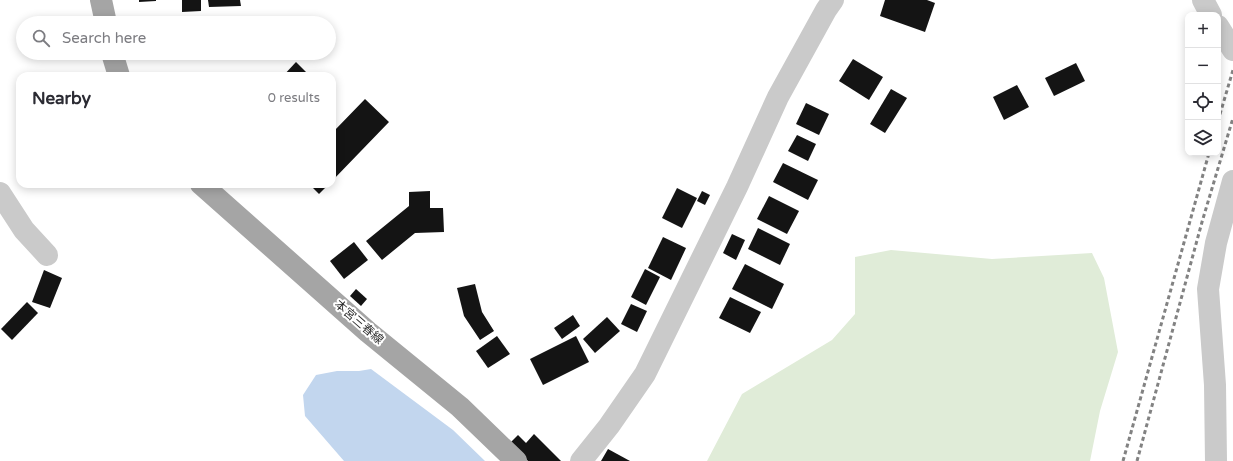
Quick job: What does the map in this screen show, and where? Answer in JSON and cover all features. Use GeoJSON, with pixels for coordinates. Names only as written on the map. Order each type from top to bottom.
{"type":"FeatureCollection","features":[{"type":"Feature","properties":{"kind":"main road"},"geometry":{"type":"LineString","coordinates":[[101,0],[104,16]]}},
{"type":"Feature","properties":{"kind":"main road"},"geometry":{"type":"LineString","coordinates":[[114,60],[118,72]]}},
{"type":"Feature","properties":{"kind":"main road","name":"本宮三春線"},"geometry":{"type":"LineString","coordinates":[[206,188],[368,332],[460,407],[516,461]]}},
{"type":"Feature","properties":{"kind":"street"},"geometry":{"type":"LineString","coordinates":[[581,461],[609,426],[645,374],[737,187],[778,97],[833,0]]}},
{"type":"Feature","properties":{"kind":"street"},"geometry":{"type":"LineString","coordinates":[[1203,0],[1209,12]]}},
{"type":"Feature","properties":{"kind":"street"},"geometry":{"type":"LineString","coordinates":[[1221,31],[1233,50]]}},
{"type":"Feature","properties":{"kind":"street"},"geometry":{"type":"LineString","coordinates":[[1216,461],[1215,385],[1208,289],[1216,243],[1233,181]]}},
{"type":"Feature","properties":{"kind":"street"},"geometry":{"type":"LineString","coordinates":[[0,193],[24,230],[47,255]]}},
{"type":"Feature","properties":{"kind":"green space"},"geometry":{"type":"Polygon","coordinates":[[[891,250],[992,259],[1092,253],[1104,278],[1118,352],[1100,411],[1090,461],[707,461],[742,394],[832,340],[855,314],[855,257],[891,250]]]}},
{"type":"Feature","properties":{"kind":"water"},"geometry":{"type":"Polygon","coordinates":[[[371,369],[453,430],[485,461],[344,461],[305,416],[303,395],[316,375],[337,371],[359,371],[371,369]]]}},
{"type":"Feature","properties":{"kind":"building"},"geometry":{"type":"Polygon","coordinates":[[[139,0],[156,0],[156,1],[139,2],[139,0]]]}},
{"type":"Feature","properties":{"kind":"building"},"geometry":{"type":"Polygon","coordinates":[[[182,0],[201,0],[201,11],[182,12],[182,0]]]}},
{"type":"Feature","properties":{"kind":"building"},"geometry":{"type":"Polygon","coordinates":[[[208,0],[240,0],[241,6],[209,7],[208,0]]]}},
{"type":"Feature","properties":{"kind":"building"},"geometry":{"type":"Polygon","coordinates":[[[885,0],[927,0],[935,3],[925,32],[880,16],[885,0]]]}},
{"type":"Feature","properties":{"kind":"building"},"geometry":{"type":"Polygon","coordinates":[[[853,59],[883,77],[869,100],[839,81],[853,59]]]}},
{"type":"Feature","properties":{"kind":"building"},"geometry":{"type":"Polygon","coordinates":[[[296,62],[306,72],[287,72],[296,62]]]}},
{"type":"Feature","properties":{"kind":"building"},"geometry":{"type":"Polygon","coordinates":[[[1076,63],[1085,81],[1054,96],[1045,78],[1076,63]]]}},
{"type":"Feature","properties":{"kind":"building"},"geometry":{"type":"Polygon","coordinates":[[[1017,85],[1029,107],[1004,120],[993,97],[1017,85]]]}},
{"type":"Feature","properties":{"kind":"building"},"geometry":{"type":"Polygon","coordinates":[[[891,89],[907,98],[885,133],[870,124],[891,89]]]}},
{"type":"Feature","properties":{"kind":"building"},"geometry":{"type":"Polygon","coordinates":[[[365,99],[389,122],[336,177],[336,129],[365,99]]]}},
{"type":"Feature","properties":{"kind":"building"},"geometry":{"type":"Polygon","coordinates":[[[806,103],[829,114],[819,135],[796,124],[806,103]]]}},
{"type":"Feature","properties":{"kind":"building"},"geometry":{"type":"Polygon","coordinates":[[[797,135],[816,144],[808,161],[788,151],[797,135]]]}},
{"type":"Feature","properties":{"kind":"building"},"geometry":{"type":"Polygon","coordinates":[[[783,163],[818,180],[808,200],[773,182],[783,163]]]}},
{"type":"Feature","properties":{"kind":"building"},"geometry":{"type":"Polygon","coordinates":[[[313,188],[325,188],[319,194],[313,188]]]}},
{"type":"Feature","properties":{"kind":"building"},"geometry":{"type":"Polygon","coordinates":[[[677,188],[697,198],[682,228],[662,218],[677,188]]]}},
{"type":"Feature","properties":{"kind":"building"},"geometry":{"type":"Polygon","coordinates":[[[430,191],[430,208],[443,208],[444,232],[415,233],[382,260],[366,241],[409,206],[409,192],[430,191]]]}},
{"type":"Feature","properties":{"kind":"building"},"geometry":{"type":"Polygon","coordinates":[[[702,191],[710,195],[705,205],[697,201],[702,191]]]}},
{"type":"Feature","properties":{"kind":"building"},"geometry":{"type":"Polygon","coordinates":[[[769,196],[799,211],[787,234],[757,219],[769,196]]]}},
{"type":"Feature","properties":{"kind":"building"},"geometry":{"type":"Polygon","coordinates":[[[758,228],[790,244],[780,265],[748,249],[758,228]]]}},
{"type":"Feature","properties":{"kind":"building"},"geometry":{"type":"Polygon","coordinates":[[[732,234],[745,240],[736,260],[723,253],[732,234]]]}},
{"type":"Feature","properties":{"kind":"building"},"geometry":{"type":"Polygon","coordinates":[[[663,237],[686,248],[671,280],[648,268],[663,237]]]}},
{"type":"Feature","properties":{"kind":"building"},"geometry":{"type":"Polygon","coordinates":[[[354,242],[368,260],[344,279],[330,261],[354,242]]]}},
{"type":"Feature","properties":{"kind":"building"},"geometry":{"type":"Polygon","coordinates":[[[745,264],[784,284],[772,309],[732,289],[745,264]]]}},
{"type":"Feature","properties":{"kind":"building"},"geometry":{"type":"Polygon","coordinates":[[[645,269],[660,277],[646,305],[631,297],[645,269]]]}},
{"type":"Feature","properties":{"kind":"building"},"geometry":{"type":"Polygon","coordinates":[[[44,270],[62,278],[50,308],[32,302],[44,270]]]}},
{"type":"Feature","properties":{"kind":"building"},"geometry":{"type":"Polygon","coordinates":[[[475,284],[482,312],[494,331],[480,340],[464,316],[457,288],[475,284]]]}},
{"type":"Feature","properties":{"kind":"building"},"geometry":{"type":"Polygon","coordinates":[[[356,289],[367,299],[361,306],[350,296],[356,289]]]}},
{"type":"Feature","properties":{"kind":"building"},"geometry":{"type":"Polygon","coordinates":[[[730,297],[761,312],[750,333],[719,318],[730,297]]]}},
{"type":"Feature","properties":{"kind":"building"},"geometry":{"type":"Polygon","coordinates":[[[27,302],[38,313],[12,340],[1,329],[27,302]]]}},
{"type":"Feature","properties":{"kind":"building"},"geometry":{"type":"Polygon","coordinates":[[[631,304],[647,311],[637,332],[621,324],[631,304]]]}},
{"type":"Feature","properties":{"kind":"building"},"geometry":{"type":"Polygon","coordinates":[[[573,315],[580,326],[562,339],[554,328],[573,315]]]}},
{"type":"Feature","properties":{"kind":"building"},"geometry":{"type":"Polygon","coordinates":[[[607,317],[620,331],[595,353],[583,339],[607,317]]]}},
{"type":"Feature","properties":{"kind":"building"},"geometry":{"type":"Polygon","coordinates":[[[497,336],[510,354],[488,368],[476,351],[497,336]]]}},
{"type":"Feature","properties":{"kind":"building"},"geometry":{"type":"Polygon","coordinates":[[[576,336],[589,362],[543,385],[530,359],[576,336]]]}},
{"type":"Feature","properties":{"kind":"building"},"geometry":{"type":"Polygon","coordinates":[[[534,434],[561,461],[528,461],[510,443],[518,435],[526,443],[534,434]]]}},
{"type":"Feature","properties":{"kind":"building"},"geometry":{"type":"Polygon","coordinates":[[[608,449],[630,461],[601,461],[608,449]]]}},
{"type":"Feature","properties":{"kind":"railway"},"geometry":{"type":"LineString","coordinates":[[1218,120],[1233,70]]}},
{"type":"Feature","properties":{"kind":"railway"},"geometry":{"type":"LineString","coordinates":[[1137,461],[1202,222],[1233,118]]}},
{"type":"Feature","properties":{"kind":"railway"},"geometry":{"type":"LineString","coordinates":[[1123,461],[1208,156]]}}]}
